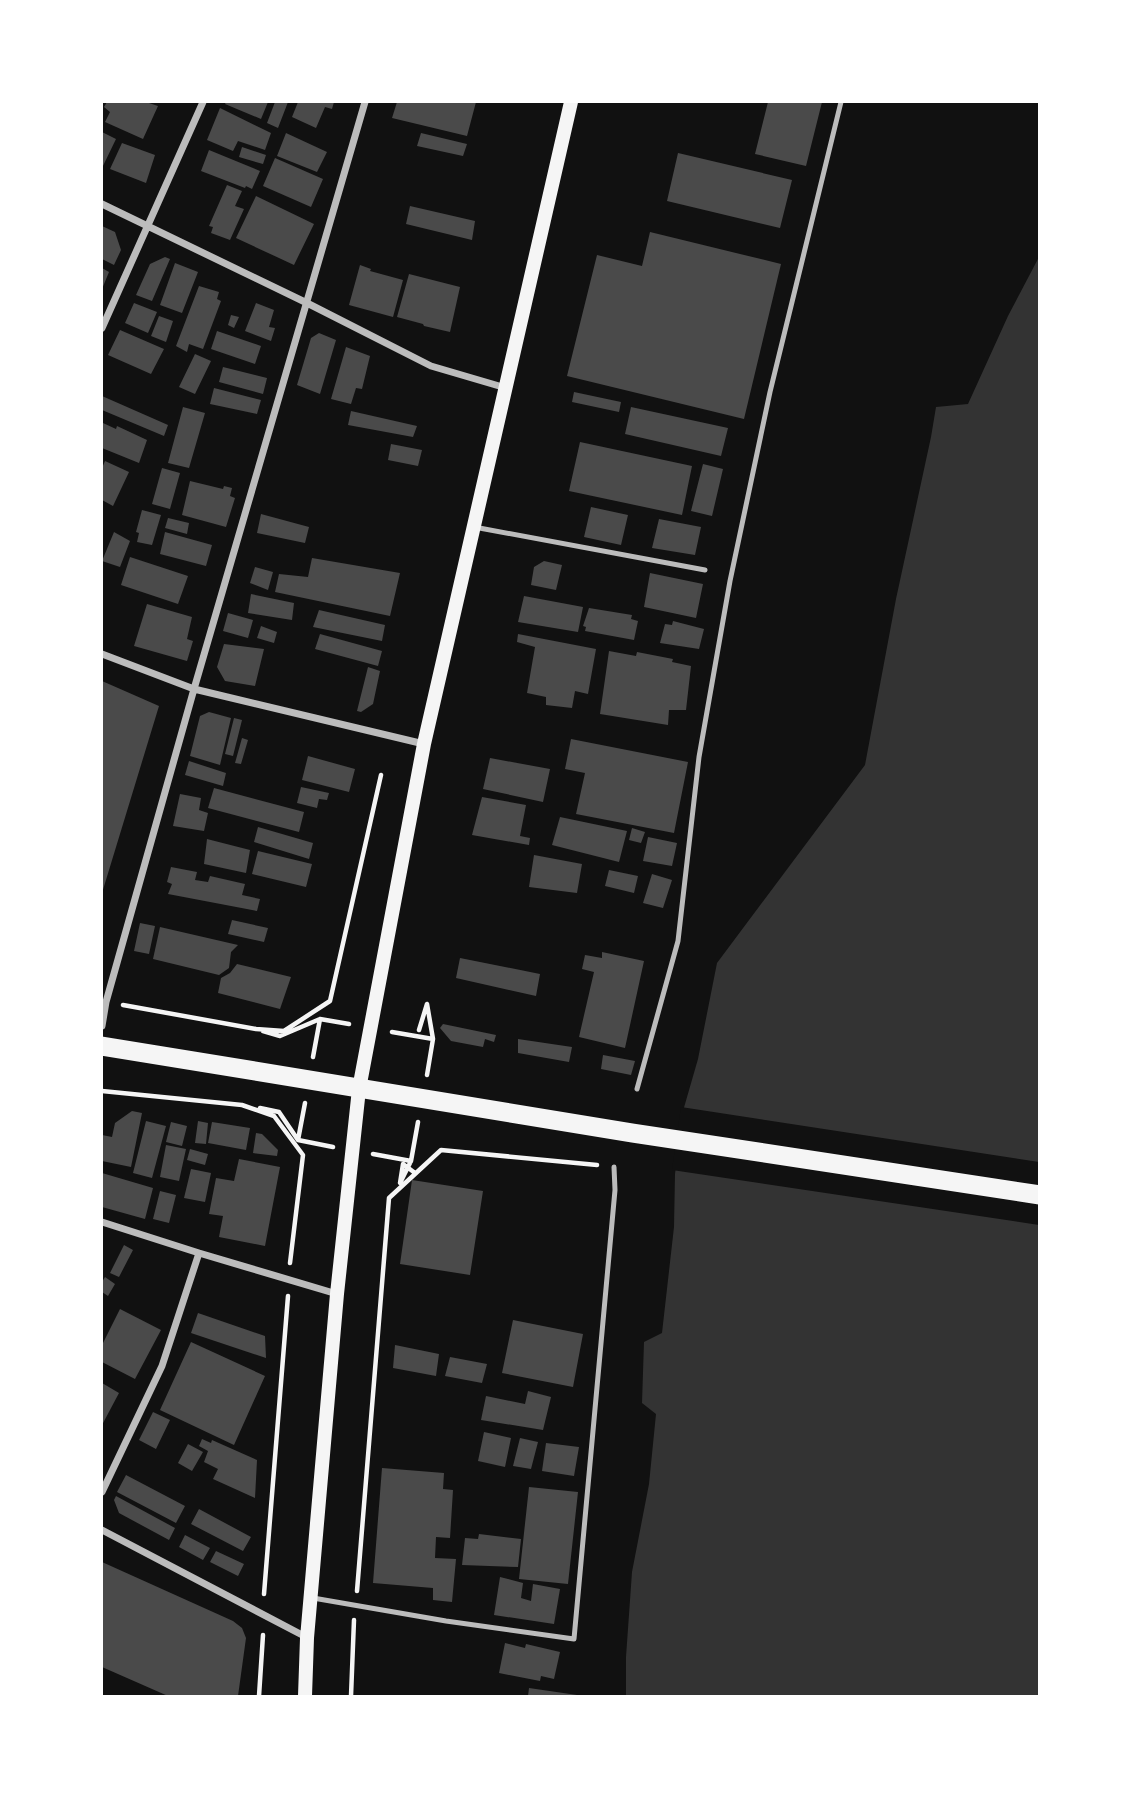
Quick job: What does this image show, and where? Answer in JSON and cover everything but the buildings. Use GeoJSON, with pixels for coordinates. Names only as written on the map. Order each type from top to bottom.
{"type":"FeatureCollection","features":[{"type":"Feature","properties":{"kind":"highway"},"geometry":{"type":"LineString","coordinates":[[102,1046],[633,1133],[1040,1195]]}},
{"type":"Feature","properties":{"kind":"main road"},"geometry":{"type":"LineString","coordinates":[[305,1696],[310,1597],[337,1294],[359,1089],[424,744],[570,102]]}},
{"type":"Feature","properties":{"kind":"street"},"geometry":{"type":"LineString","coordinates":[[102,328],[203,102]]}},
{"type":"Feature","properties":{"kind":"street"},"geometry":{"type":"LineString","coordinates":[[102,1026],[106,1002],[194,689],[365,102]]}},
{"type":"Feature","properties":{"kind":"street"},"geometry":{"type":"LineString","coordinates":[[102,204],[431,366],[506,388]]}},
{"type":"Feature","properties":{"kind":"street"},"geometry":{"type":"LineString","coordinates":[[102,654],[194,689],[424,744]]}},
{"type":"Feature","properties":{"kind":"street"},"geometry":{"type":"LineString","coordinates":[[102,1222],[337,1294]]}},
{"type":"Feature","properties":{"kind":"street"},"geometry":{"type":"LineString","coordinates":[[102,1492],[162,1366],[199,1253]]}},
{"type":"Feature","properties":{"kind":"street"},"geometry":{"type":"LineString","coordinates":[[102,1530],[307,1638]]}},
{"type":"Feature","properties":{"kind":"lane"},"geometry":{"type":"LineString","coordinates":[[637,1089],[678,941],[699,757],[730,581],[770,392],[841,102]]}},
{"type":"Feature","properties":{"kind":"lane"},"geometry":{"type":"LineString","coordinates":[[474,527],[705,570]]}},
{"type":"Feature","properties":{"kind":"lane"},"geometry":{"type":"LineString","coordinates":[[310,1597],[446,1621],[574,1639],[615,1190],[614,1167]]}},
{"type":"Feature","properties":{"kind":"path"},"geometry":{"type":"LineString","coordinates":[[256,1029],[284,1031],[330,1001],[381,775]]}},
{"type":"Feature","properties":{"kind":"path"},"geometry":{"type":"LineString","coordinates":[[106,1002],[256,1029],[280,1036],[320,1019]]}},
{"type":"Feature","properties":{"kind":"path"},"geometry":{"type":"LineString","coordinates":[[419,1030],[427,1004],[433,1039]]}},
{"type":"Feature","properties":{"kind":"path"},"geometry":{"type":"LineString","coordinates":[[102,1091],[242,1105],[279,1112],[298,1140]]}},
{"type":"Feature","properties":{"kind":"path"},"geometry":{"type":"LineString","coordinates":[[242,1105],[274,1116],[303,1155],[289,1279],[264,1584],[261,1696]]}},
{"type":"Feature","properties":{"kind":"path"},"geometry":{"type":"LineString","coordinates":[[356,1600],[389,1198],[441,1150],[614,1167]]}},
{"type":"Feature","properties":{"kind":"path"},"geometry":{"type":"LineString","coordinates":[[411,1161],[400,1183],[402,1164],[415,1173]]}},
{"type":"Feature","properties":{"kind":"path"},"geometry":{"type":"LineString","coordinates":[[351,1696],[355,1614]]}},
{"type":"Feature","properties":{"kind":"shaded area"},"geometry":{"type":"Polygon","coordinates":[[[1039,257],[1039,1696],[626,1696],[632,1572],[649,1484],[656,1414],[642,1403],[644,1342],[662,1333],[683,1111],[698,1059],[717,963],[865,765],[936,407],[968,404],[1008,316],[1039,257]]]}},
{"type":"Feature","properties":{"kind":"pier"},"geometry":{"type":"Polygon","coordinates":[[[681,1107],[1039,1162],[1039,1225],[672,1170],[681,1107]]]}}]}
